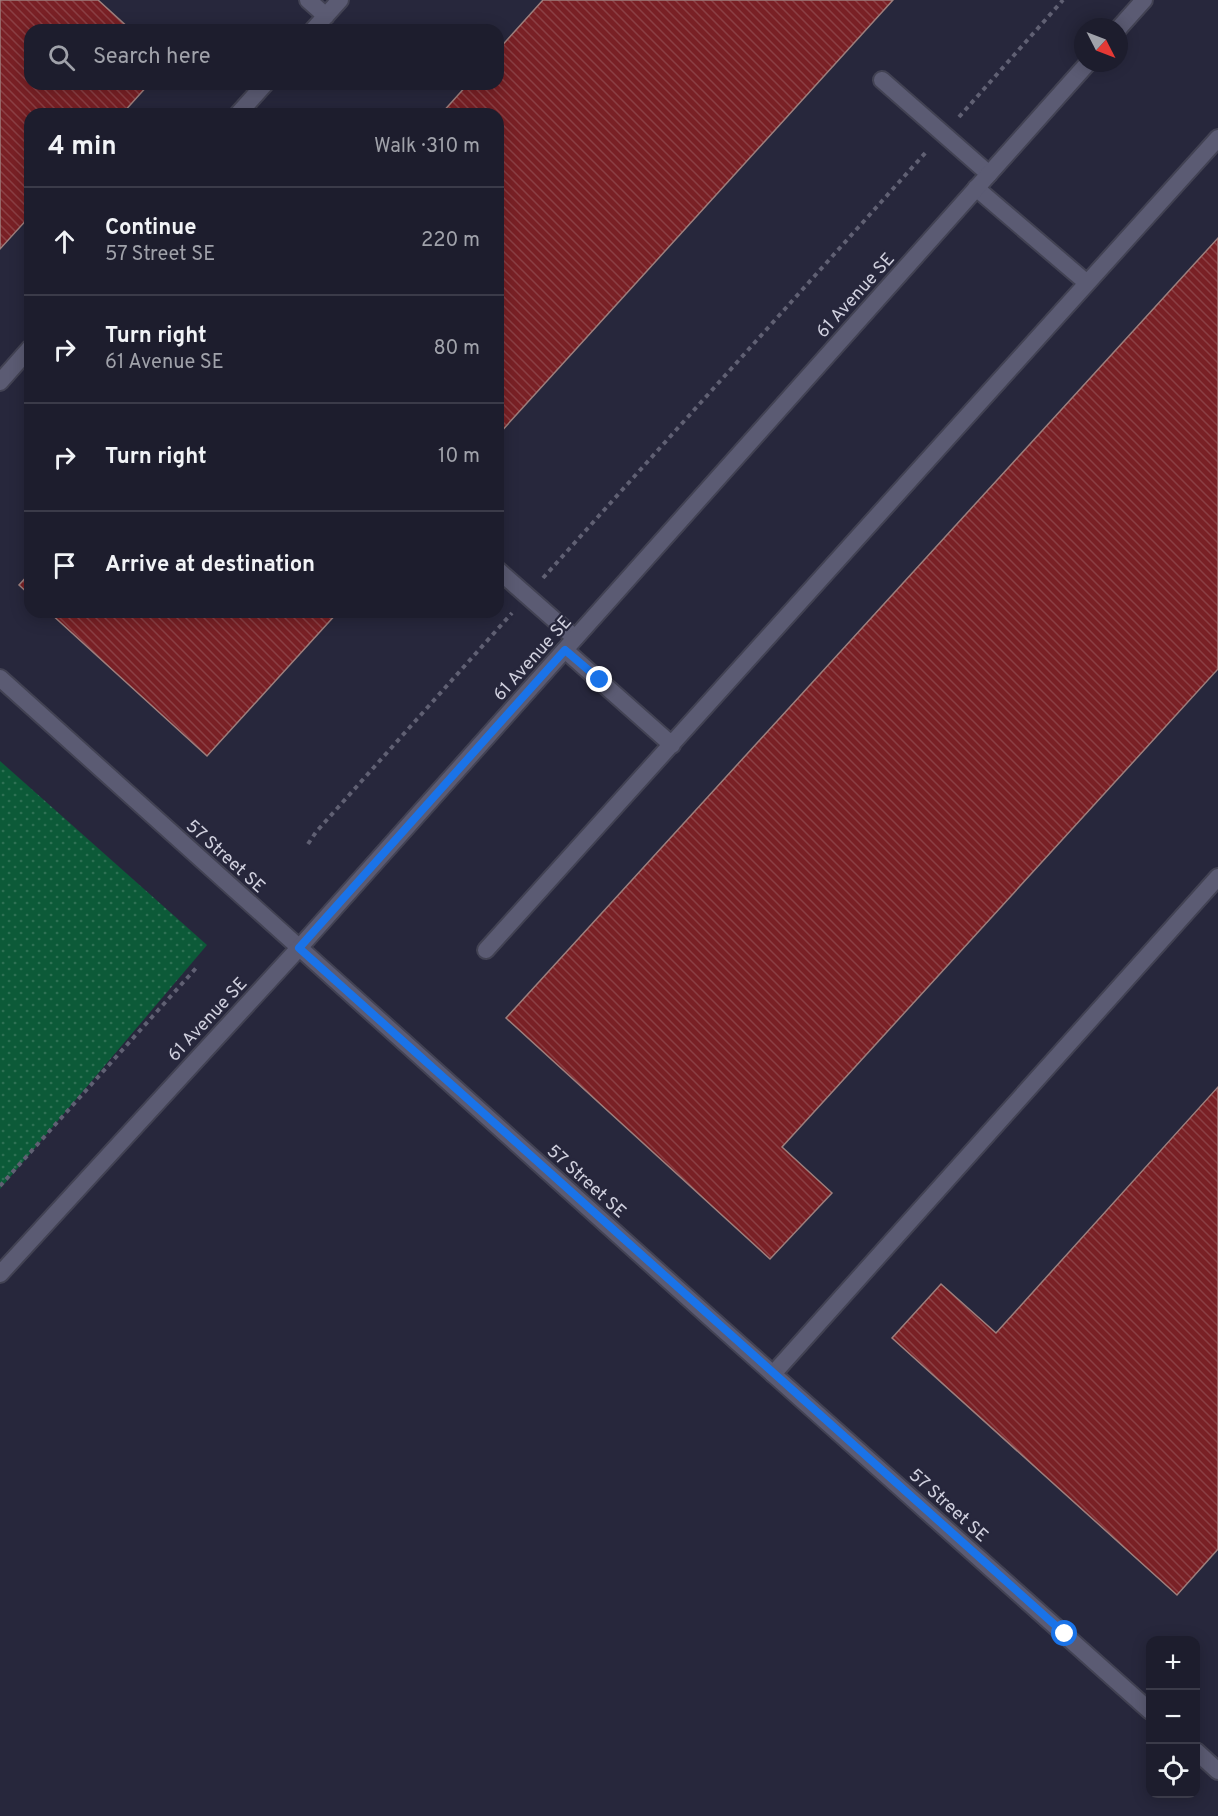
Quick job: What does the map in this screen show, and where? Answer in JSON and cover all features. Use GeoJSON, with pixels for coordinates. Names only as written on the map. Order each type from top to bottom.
{"type":"FeatureCollection","features":[{"type":"Feature","properties":{"kind":"street"},"geometry":{"type":"LineString","coordinates":[[308,0],[326,16]]}},
{"type":"Feature","properties":{"kind":"street"},"geometry":{"type":"LineString","coordinates":[[319,24],[340,0]]}},
{"type":"Feature","properties":{"kind":"street"},"geometry":{"type":"LineString","coordinates":[[1128,18],[1144,0]]}},
{"type":"Feature","properties":{"kind":"street","name":"61 Avenue SE"},"geometry":{"type":"LineString","coordinates":[[0,1274],[299,948],[1080,72]]}},
{"type":"Feature","properties":{"kind":"street"},"geometry":{"type":"LineString","coordinates":[[882,80],[989,174]]}},
{"type":"Feature","properties":{"kind":"street"},"geometry":{"type":"LineString","coordinates":[[243,108],[260,90]]}},
{"type":"Feature","properties":{"kind":"street"},"geometry":{"type":"LineString","coordinates":[[486,950],[1218,138]]}},
{"type":"Feature","properties":{"kind":"street"},"geometry":{"type":"LineString","coordinates":[[976,188],[1087,283]]}},
{"type":"Feature","properties":{"kind":"street"},"geometry":{"type":"LineString","coordinates":[[0,382],[24,355]]}},
{"type":"Feature","properties":{"kind":"street"},"geometry":{"type":"LineString","coordinates":[[504,575],[527,596],[570,644],[672,745]]}},
{"type":"Feature","properties":{"kind":"street","name":"57 Street SE"},"geometry":{"type":"LineString","coordinates":[[0,678],[1146,1706]]}},
{"type":"Feature","properties":{"kind":"street"},"geometry":{"type":"LineString","coordinates":[[773,1374],[1218,877]]}},
{"type":"Feature","properties":{"kind":"street"},"geometry":{"type":"LineString","coordinates":[[1200,1755],[1218,1771]]}},
{"type":"Feature","properties":{"kind":"path"},"geometry":{"type":"LineString","coordinates":[[308,844],[316,832],[527,596],[1063,0]]}},
{"type":"Feature","properties":{"kind":"path"},"geometry":{"type":"LineString","coordinates":[[0,1186],[197,967]]}},
{"type":"Feature","properties":{"kind":"green space"},"geometry":{"type":"Polygon","coordinates":[[[0,761],[207,945],[0,1189],[0,761]]]}},
{"type":"Feature","properties":{"kind":"building"},"geometry":{"type":"Polygon","coordinates":[[[0,0],[98,0],[124,24],[24,24],[24,90],[144,90],[127,108],[24,108],[24,223],[0,249],[0,0]]]}},
{"type":"Feature","properties":{"kind":"building"},"geometry":{"type":"Polygon","coordinates":[[[543,0],[893,0],[504,428],[504,108],[446,108],[463,90],[504,90],[504,43],[543,0]]]}},
{"type":"Feature","properties":{"kind":"building"},"geometry":{"type":"Polygon","coordinates":[[[1218,238],[1218,669],[782,1147],[832,1193],[770,1259],[506,1018],[1218,238]]]}},
{"type":"Feature","properties":{"kind":"building"},"geometry":{"type":"Polygon","coordinates":[[[24,580],[24,590],[19,585],[24,580]]]}},
{"type":"Feature","properties":{"kind":"building"},"geometry":{"type":"Polygon","coordinates":[[[56,618],[333,618],[207,756],[56,618]]]}},
{"type":"Feature","properties":{"kind":"building"},"geometry":{"type":"Polygon","coordinates":[[[1218,1087],[1218,1549],[1177,1595],[892,1338],[941,1284],[996,1333],[1218,1087]]]}},
{"type":"Feature","properties":{"kind":"route"},"geometry":{"type":"LineString","coordinates":[[600,680],[565,650],[299,948],[1065,1634]]}}]}
